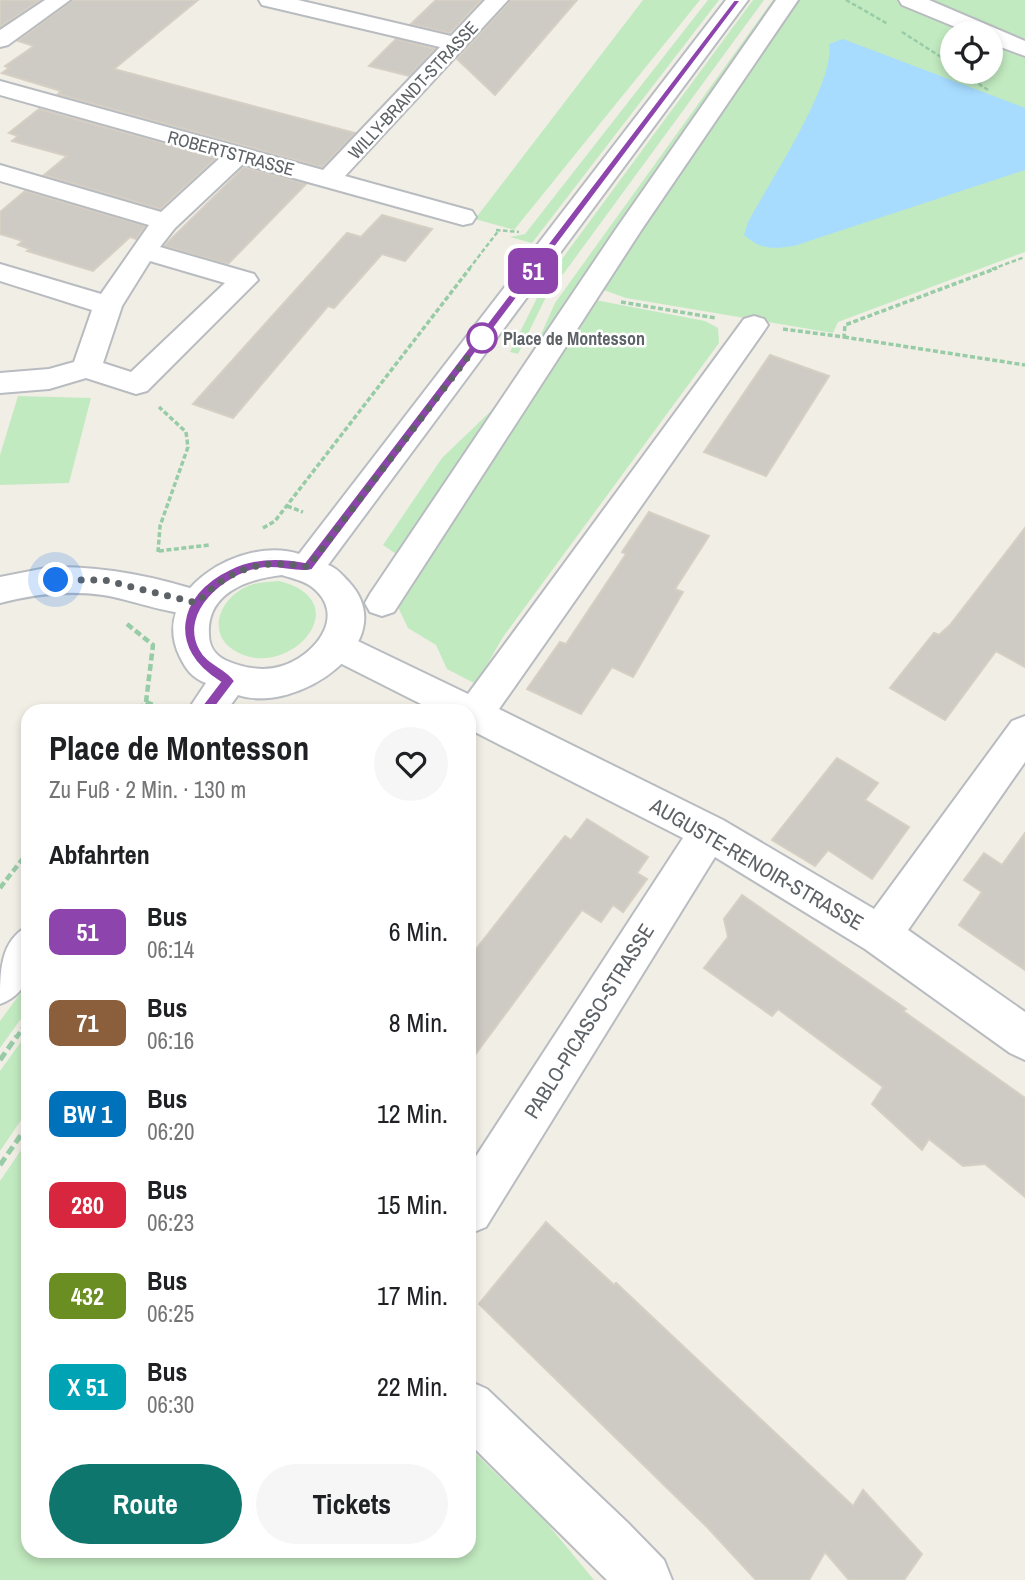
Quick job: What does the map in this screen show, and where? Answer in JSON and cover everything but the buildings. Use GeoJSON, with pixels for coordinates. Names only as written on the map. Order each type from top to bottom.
{"type":"FeatureCollection","features":[{"type":"Feature","properties":{"kind":"street"},"geometry":{"type":"LineString","coordinates":[[0,40],[59,0]]}},
{"type":"Feature","properties":{"kind":"street"},"geometry":{"type":"LineString","coordinates":[[270,0],[456,44]]}},
{"type":"Feature","properties":{"kind":"street","name":"WILLY-BRANDT-STRASSE"},"geometry":{"type":"LineString","coordinates":[[329,179],[498,0]]}},
{"type":"Feature","properties":{"kind":"street"},"geometry":{"type":"LineString","coordinates":[[308,567],[737,0]]}},
{"type":"Feature","properties":{"kind":"street"},"geometry":{"type":"LineString","coordinates":[[382,603],[787,0]]}},
{"type":"Feature","properties":{"kind":"street"},"geometry":{"type":"LineString","coordinates":[[909,0],[958,21]]}},
{"type":"Feature","properties":{"kind":"street"},"geometry":{"type":"LineString","coordinates":[[1003,40],[1025,49]]}},
{"type":"Feature","properties":{"kind":"street","name":"ROBERTSTRASSE"},"geometry":{"type":"LineString","coordinates":[[0,88],[463,216]]}},
{"type":"Feature","properties":{"kind":"street"},"geometry":{"type":"LineString","coordinates":[[87,368],[108,306],[143,250],[166,222],[238,155]]}},
{"type":"Feature","properties":{"kind":"street"},"geometry":{"type":"LineString","coordinates":[[0,173],[166,222]]}},
{"type":"Feature","properties":{"kind":"street"},"geometry":{"type":"LineString","coordinates":[[0,383],[49,379],[87,368],[136,384],[244,280],[143,250]]}},
{"type":"Feature","properties":{"kind":"street"},"geometry":{"type":"LineString","coordinates":[[0,272],[108,306]]}},
{"type":"Feature","properties":{"kind":"street"},"geometry":{"type":"LineString","coordinates":[[476,712],[754,326]]}},
{"type":"Feature","properties":{"kind":"street"},"geometry":{"type":"LineString","coordinates":[[284,562],[308,567],[327,577],[340,591],[347,608],[347,627],[339,646],[319,667],[291,681],[258,686],[229,681],[206,667],[192,648],[190,625],[197,603],[213,585],[234,572],[258,564],[284,562]]}},
{"type":"Feature","properties":{"kind":"street"},"geometry":{"type":"LineString","coordinates":[[0,590],[32,580],[104,580],[197,603]]}},
{"type":"Feature","properties":{"kind":"street","name":"AUGUSTE-RENOIR-STRASSE"},"geometry":{"type":"LineString","coordinates":[[339,646],[457,704]]}},
{"type":"Feature","properties":{"kind":"street"},"geometry":{"type":"LineString","coordinates":[[211,704],[229,681]]}},
{"type":"Feature","properties":{"kind":"street","name":"AUGUSTE-RENOIR-STRASSE"},"geometry":{"type":"LineString","coordinates":[[476,714],[709,832],[880,935],[1025,1038]]}},
{"type":"Feature","properties":{"kind":"street"},"geometry":{"type":"LineString","coordinates":[[880,935],[1025,733]]}},
{"type":"Feature","properties":{"kind":"street","name":"PABLO-PICASSO-STRASSE"},"geometry":{"type":"LineString","coordinates":[[476,1199],[709,832]]}},
{"type":"Feature","properties":{"kind":"street"},"geometry":{"type":"LineString","coordinates":[[0,984],[21,956]]}},
{"type":"Feature","properties":{"kind":"street"},"geometry":{"type":"LineString","coordinates":[[476,1414],[609,1542],[644,1580]]}},
{"type":"Feature","properties":{"kind":"path"},"geometry":{"type":"LineString","coordinates":[[979,84],[988,90]]}},
{"type":"Feature","properties":{"kind":"path"},"geometry":{"type":"LineString","coordinates":[[255,532],[275,522],[499,230]]}},
{"type":"Feature","properties":{"kind":"path"},"geometry":{"type":"LineString","coordinates":[[844,337],[845,325],[1025,257]]}},
{"type":"Feature","properties":{"kind":"path"},"geometry":{"type":"LineString","coordinates":[[588,294],[754,326],[1025,365]]}},
{"type":"Feature","properties":{"kind":"path"},"geometry":{"type":"LineString","coordinates":[[136,384],[132,397],[158,407],[186,432],[188,447],[160,526],[159,551],[142,588],[120,618],[153,645],[146,702],[151,704]]}},
{"type":"Feature","properties":{"kind":"path"},"geometry":{"type":"LineString","coordinates":[[159,551],[220,544]]}},
{"type":"Feature","properties":{"kind":"path"},"geometry":{"type":"LineString","coordinates":[[0,888],[21,861]]}},
{"type":"Feature","properties":{"kind":"path"},"geometry":{"type":"LineString","coordinates":[[0,1060],[21,1031]]}},
{"type":"Feature","properties":{"kind":"path"},"geometry":{"type":"LineString","coordinates":[[0,1166],[21,1135]]}},
{"type":"Feature","properties":{"kind":"green space"},"geometry":{"type":"Polygon","coordinates":[[[643,0],[700,0],[514,230],[475,219],[643,0]]]}},
{"type":"Feature","properties":{"kind":"green space"},"geometry":{"type":"Polygon","coordinates":[[[708,0],[719,0],[532,243],[510,237],[525,234],[708,0]]]}},
{"type":"Feature","properties":{"kind":"green space"},"geometry":{"type":"Polygon","coordinates":[[[753,0],[764,0],[545,299],[518,354],[510,352],[545,282],[753,0]]]}},
{"type":"Feature","properties":{"kind":"green space"},"geometry":{"type":"Polygon","coordinates":[[[773,0],[784,0],[402,558],[383,545],[442,458],[493,409],[535,348],[555,303],[773,0]]]}},
{"type":"Feature","properties":{"kind":"green space"},"geometry":{"type":"Polygon","coordinates":[[[794,0],[903,0],[951,21],[940,21],[940,84],[1003,84],[1003,43],[1025,53],[1025,252],[838,322],[833,333],[626,298],[598,288],[794,0]]]}},
{"type":"Feature","properties":{"kind":"green space"},"geometry":{"type":"Polygon","coordinates":[[[1025,0],[1025,45],[1003,35],[1003,21],[971,21],[928,2],[1025,0]]]}},
{"type":"Feature","properties":{"kind":"green space"},"geometry":{"type":"Polygon","coordinates":[[[590,299],[705,321],[718,328],[719,343],[503,637],[476,684],[447,669],[436,645],[408,628],[394,599],[590,299]]]}},
{"type":"Feature","properties":{"kind":"green space"},"geometry":{"type":"Polygon","coordinates":[[[18,396],[91,398],[69,483],[0,485],[0,455],[18,396]]]}},
{"type":"Feature","properties":{"kind":"green space"},"geometry":{"type":"Polygon","coordinates":[[[279,581],[303,591],[314,605],[315,620],[308,635],[295,648],[277,656],[257,658],[237,652],[227,645],[221,636],[219,627],[223,608],[230,599],[248,586],[279,581]]]}},
{"type":"Feature","properties":{"kind":"green space"},"geometry":{"type":"Polygon","coordinates":[[[21,992],[21,1019],[0,1048],[0,1021],[21,992]]]}},
{"type":"Feature","properties":{"kind":"green space"},"geometry":{"type":"Polygon","coordinates":[[[21,1042],[21,1120],[0,1151],[0,1071],[21,1042]]]}},
{"type":"Feature","properties":{"kind":"green space"},"geometry":{"type":"Polygon","coordinates":[[[21,1150],[21,1558],[476,1558],[476,1454],[546,1522],[594,1580],[0,1580],[0,1181],[21,1150]]]}},
{"type":"Feature","properties":{"kind":"water"},"geometry":{"type":"Polygon","coordinates":[[[843,39],[940,76],[940,84],[962,84],[1025,108],[1025,170],[794,246],[767,247],[750,240],[744,235],[748,222],[812,107],[828,61],[829,44],[843,39]]]}},
{"type":"Feature","properties":{"kind":"bus line","name":"51"},"geometry":{"type":"LineString","coordinates":[[211,704],[229,681],[206,667],[192,648],[190,625],[197,603],[213,585],[234,572],[258,564],[284,562],[308,567],[737,0]]}},
{"type":"Feature","properties":{"kind":"place","name":"Place de Montesson"},"geometry":{"type":"Point","coordinates":[482,338]}},
{"type":"Feature","properties":{"kind":"route"},"geometry":{"type":"LineString","coordinates":[[56,580],[104,580],[197,603],[213,585],[234,572],[258,564],[284,562],[308,567],[489,329],[482,338]]}}]}
